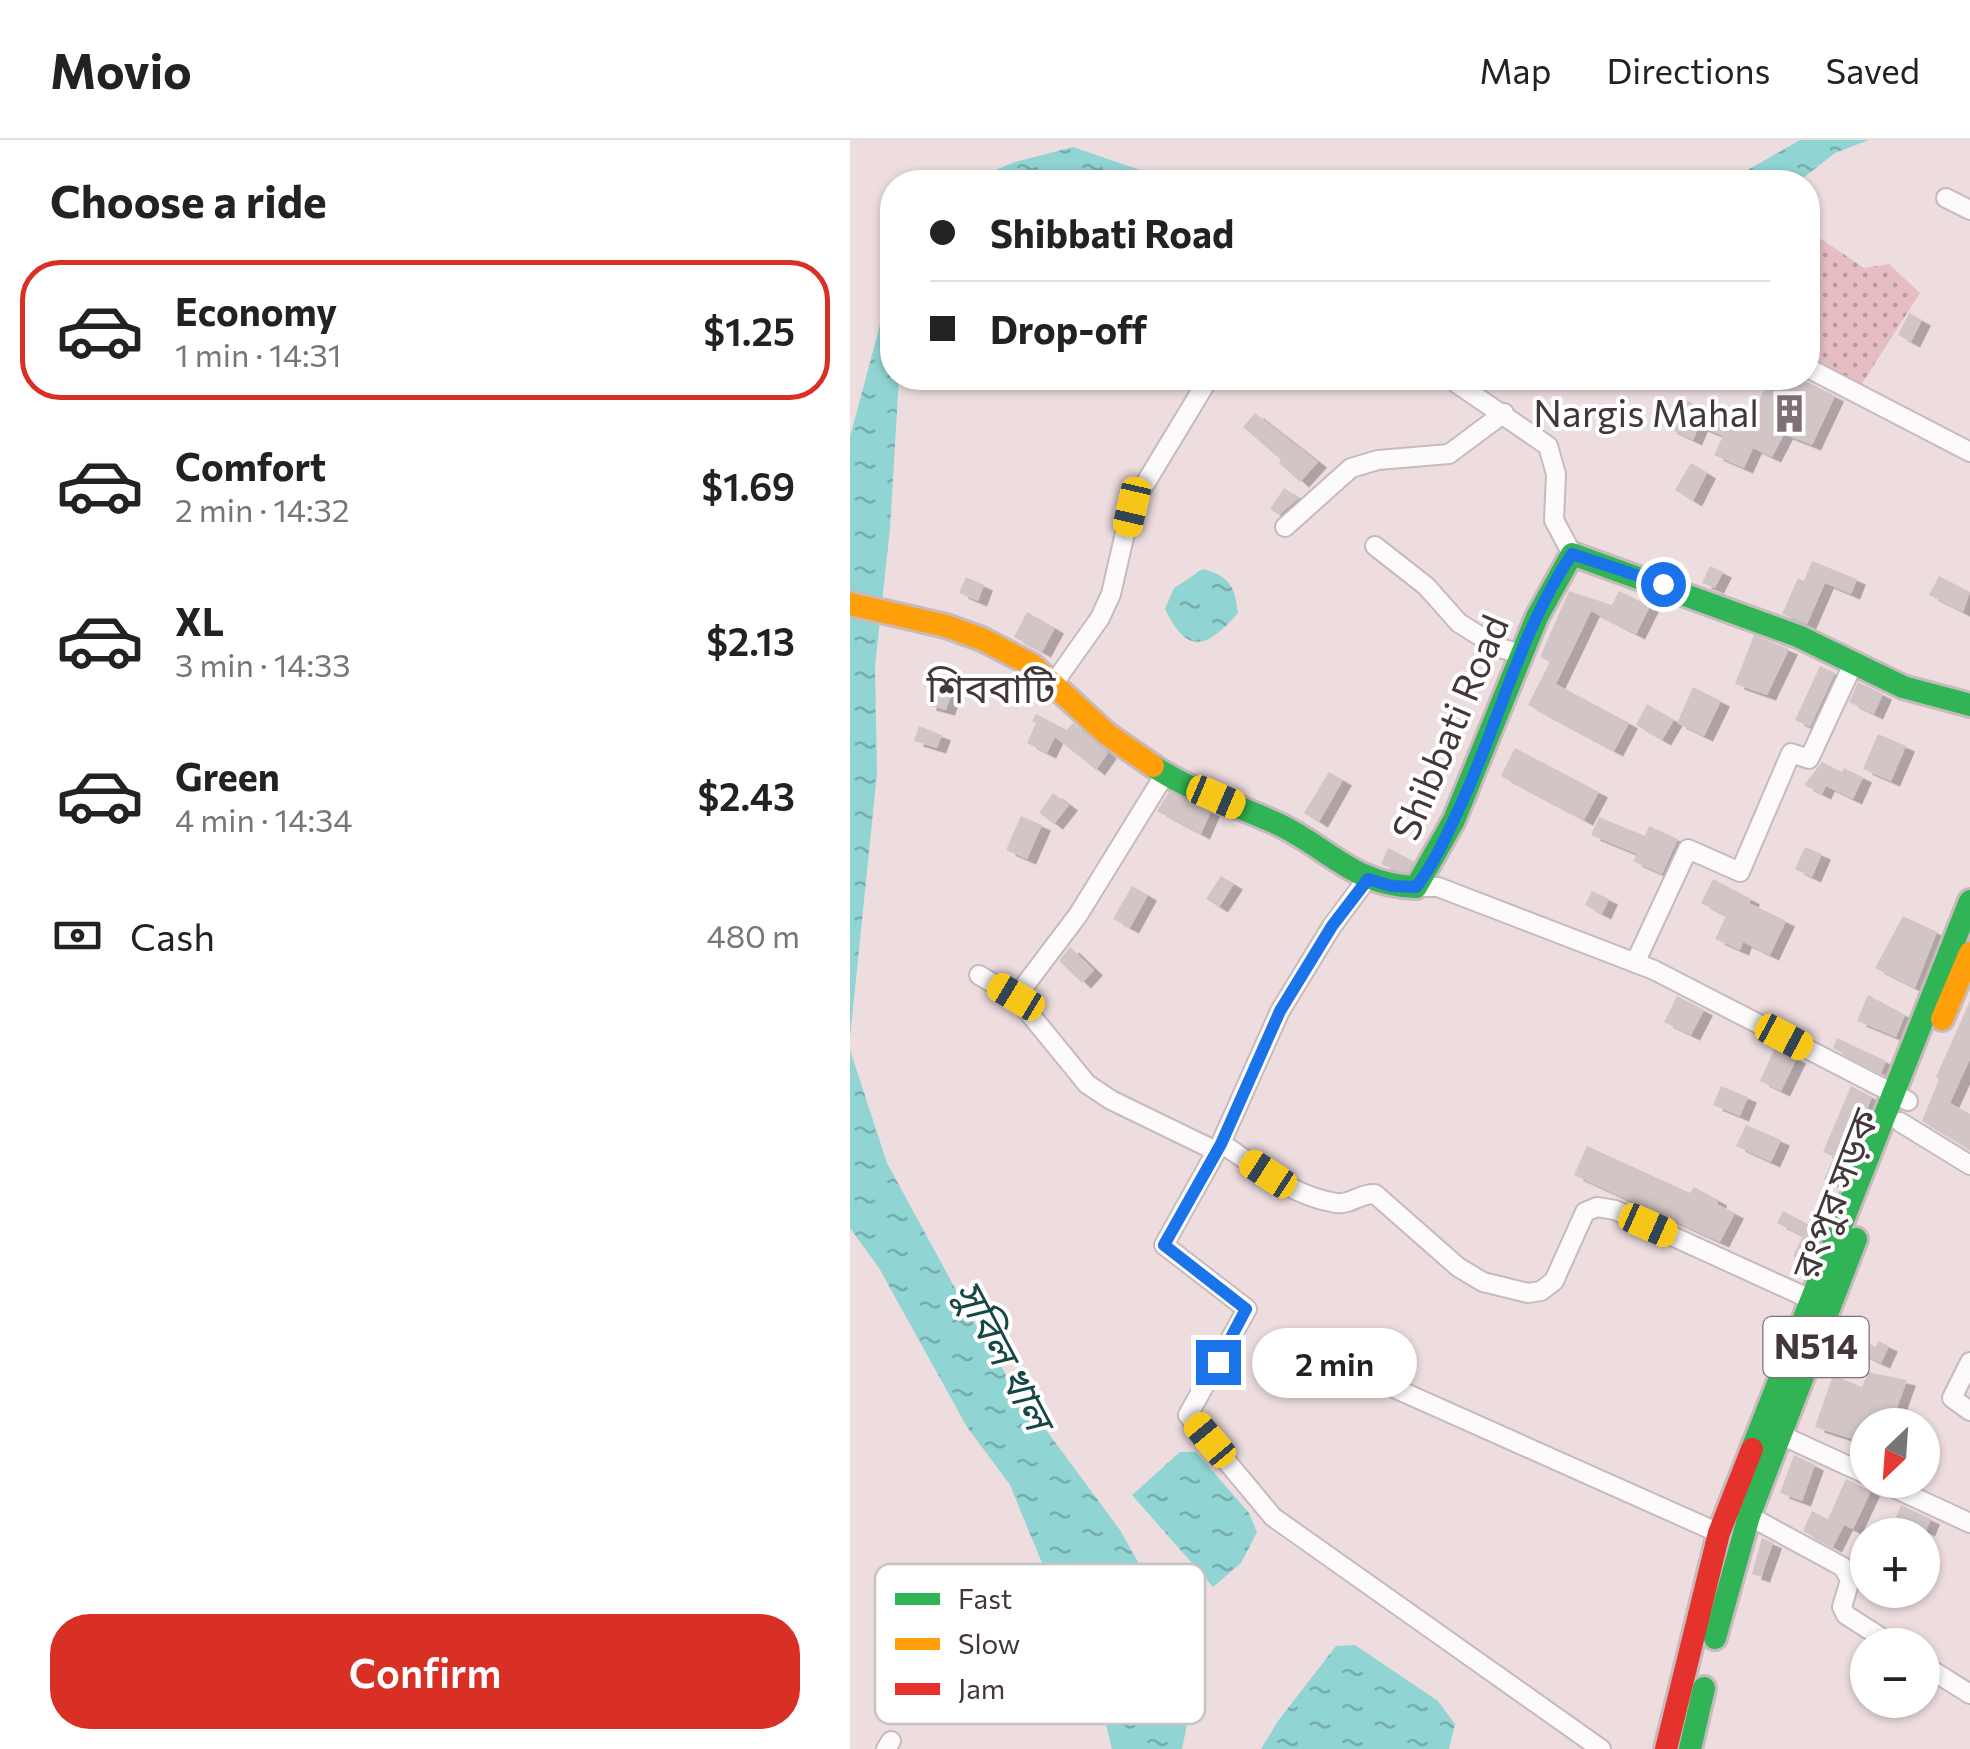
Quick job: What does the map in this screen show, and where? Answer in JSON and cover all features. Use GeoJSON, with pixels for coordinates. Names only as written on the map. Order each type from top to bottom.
{"type":"FeatureCollection","features":[{"type":"Feature","properties":{"kind":"main road","name":"Shibbati Road"},"geometry":{"type":"LineString","coordinates":[[850,604],[946,626],[982,639],[1032,665],[1107,734],[1166,774],[1282,826],[1368,879],[1391,886],[1416,887],[1427,873],[1466,794],[1535,617],[1572,554]]}},
{"type":"Feature","properties":{"kind":"main road"},"geometry":{"type":"LineString","coordinates":[[1572,554],[1686,593],[1854,662],[1902,686],[1970,705]]}},
{"type":"Feature","properties":{"kind":"main road","name":"N514"},"geometry":{"type":"LineString","coordinates":[[1900,1106],[1970,900]]}},
{"type":"Feature","properties":{"kind":"main road","name":"রংপুর সড়ক"},"geometry":{"type":"LineString","coordinates":[[1666,1749],[1718,1532],[1810,1299],[1970,953]]}},
{"type":"Feature","properties":{"kind":"main road","name":"রংপুর সড়ক"},"geometry":{"type":"LineString","coordinates":[[1690,1749],[1749,1516],[1783,1436],[1900,1106]]}},
{"type":"Feature","properties":{"kind":"street"},"geometry":{"type":"LineString","coordinates":[[1946,198],[1970,210]]}},
{"type":"Feature","properties":{"kind":"street"},"geometry":{"type":"LineString","coordinates":[[1820,374],[1970,452]]}},
{"type":"Feature","properties":{"kind":"street"},"geometry":{"type":"LineString","coordinates":[[1054,683],[1100,618],[1111,594],[1132,507],[1202,390]]}},
{"type":"Feature","properties":{"kind":"street"},"geometry":{"type":"LineString","coordinates":[[1467,390],[1548,446],[1556,474],[1554,520],[1572,554]]}},
{"type":"Feature","properties":{"kind":"street"},"geometry":{"type":"LineString","coordinates":[[1286,527],[1351,468],[1378,460],[1448,454],[1504,413]]}},
{"type":"Feature","properties":{"kind":"street"},"geometry":{"type":"LineString","coordinates":[[1375,546],[1426,586],[1458,623],[1499,648],[1523,654]]}},
{"type":"Feature","properties":{"kind":"street"},"geometry":{"type":"LineString","coordinates":[[1635,963],[1688,848],[1740,872],[1791,753],[1809,760],[1854,662]]}},
{"type":"Feature","properties":{"kind":"street"},"geometry":{"type":"LineString","coordinates":[[1016,997],[1078,914],[1166,774]]}},
{"type":"Feature","properties":{"kind":"street"},"geometry":{"type":"LineString","coordinates":[[1368,879],[1332,926],[1280,1011],[1218,1148],[1164,1245],[1246,1309],[1188,1415],[1273,1517],[1601,1749]]}},
{"type":"Feature","properties":{"kind":"street"},"geometry":{"type":"LineString","coordinates":[[1416,887],[1438,887],[1635,963],[1900,1106],[1970,1165]]}},
{"type":"Feature","properties":{"kind":"street"},"geometry":{"type":"LineString","coordinates":[[979,975],[1016,997],[1086,1084],[1111,1100],[1218,1148],[1292,1190],[1340,1204],[1375,1194],[1458,1267],[1483,1282],[1528,1293],[1542,1291],[1554,1281],[1585,1212],[1597,1207],[1615,1210],[1810,1299]]}},
{"type":"Feature","properties":{"kind":"street"},"geometry":{"type":"LineString","coordinates":[[1970,1362],[1952,1398],[1970,1411]]}},
{"type":"Feature","properties":{"kind":"street"},"geometry":{"type":"LineString","coordinates":[[1338,1363],[1718,1532]]}},
{"type":"Feature","properties":{"kind":"street"},"geometry":{"type":"LineString","coordinates":[[1783,1436],[1850,1468]]}},
{"type":"Feature","properties":{"kind":"street"},"geometry":{"type":"LineString","coordinates":[[1916,1498],[1970,1523]]}},
{"type":"Feature","properties":{"kind":"street"},"geometry":{"type":"LineString","coordinates":[[1749,1516],[1843,1567],[1850,1580],[1842,1607],[1867,1628]]}},
{"type":"Feature","properties":{"kind":"street"},"geometry":{"type":"LineString","coordinates":[[1940,1675],[1970,1694]]}},
{"type":"Feature","properties":{"kind":"shaded area"},"geometry":{"type":"Polygon","coordinates":[[[1820,238],[1864,268],[1889,264],[1920,293],[1856,393],[1820,373],[1820,238]]]}},
{"type":"Feature","properties":{"kind":"water"},"geometry":{"type":"Polygon","coordinates":[[[1800,140],[1869,140],[1835,153],[1813,170],[1748,170],[1800,140]]]}},
{"type":"Feature","properties":{"kind":"water"},"geometry":{"type":"Polygon","coordinates":[[[1073,147],[1140,170],[995,170],[1073,147]]]}},
{"type":"Feature","properties":{"kind":"water"},"geometry":{"type":"Polygon","coordinates":[[[880,325],[880,390],[898,390],[890,529],[875,666],[877,773],[850,1038],[850,437],[880,325]]]}},
{"type":"Feature","properties":{"kind":"water"},"geometry":{"type":"Polygon","coordinates":[[[1203,569],[1229,584],[1238,613],[1217,633],[1199,642],[1182,635],[1165,609],[1174,588],[1203,569]]]}},
{"type":"Feature","properties":{"kind":"water"},"geometry":{"type":"Polygon","coordinates":[[[850,1050],[887,1163],[968,1312],[1010,1381],[1120,1530],[1139,1564],[1043,1564],[1010,1485],[967,1427],[879,1268],[850,1228],[850,1050]]]}},
{"type":"Feature","properties":{"kind":"water"},"geometry":{"type":"Polygon","coordinates":[[[1180,1452],[1196,1452],[1249,1513],[1257,1532],[1241,1563],[1213,1587],[1205,1578],[1205,1564],[1193,1564],[1132,1495],[1180,1452]]]}},
{"type":"Feature","properties":{"kind":"water"},"geometry":{"type":"Polygon","coordinates":[[[1355,1645],[1438,1701],[1455,1724],[1449,1749],[1261,1749],[1336,1646],[1355,1645]]]}},
{"type":"Feature","properties":{"kind":"water"},"geometry":{"type":"Polygon","coordinates":[[[1106,1724],[1187,1724],[1182,1749],[1112,1749],[1106,1724]]]}},
{"type":"Feature","properties":{"kind":"building"},"geometry":{"type":"Polygon","coordinates":[[[1909,313],[1922,320],[1911,342],[1898,335],[1909,313]]]}},
{"type":"Feature","properties":{"kind":"building","name":"Nargis Mahal"},"geometry":{"type":"Polygon","coordinates":[[[1820,388],[1835,396],[1812,445],[1784,434],[1772,457],[1753,448],[1744,468],[1714,455],[1723,436],[1699,426],[1693,440],[1668,428],[1683,398],[1706,411],[1746,424],[1764,390],[1820,388]]]}},
{"type":"Feature","properties":{"kind":"building"},"geometry":{"type":"Polygon","coordinates":[[[1255,413],[1318,462],[1300,482],[1243,427],[1255,413]]]}},
{"type":"Feature","properties":{"kind":"building"},"geometry":{"type":"Polygon","coordinates":[[[1691,463],[1707,473],[1693,501],[1675,490],[1691,463]]]}},
{"type":"Feature","properties":{"kind":"building"},"geometry":{"type":"Polygon","coordinates":[[[1284,488],[1299,498],[1279,515],[1270,509],[1284,488]]]}},
{"type":"Feature","properties":{"kind":"building"},"geometry":{"type":"Polygon","coordinates":[[[1812,561],[1857,579],[1851,594],[1825,583],[1807,624],[1782,614],[1798,578],[1804,581],[1812,561]]]}},
{"type":"Feature","properties":{"kind":"building"},"geometry":{"type":"Polygon","coordinates":[[[1710,566],[1723,572],[1715,588],[1702,583],[1710,566]]]}},
{"type":"Feature","properties":{"kind":"building"},"geometry":{"type":"Polygon","coordinates":[[[1939,576],[1970,592],[1963,612],[1929,595],[1939,576]]]}},
{"type":"Feature","properties":{"kind":"building"},"geometry":{"type":"Polygon","coordinates":[[[966,577],[984,585],[978,601],[959,593],[966,577]]]}},
{"type":"Feature","properties":{"kind":"building"},"geometry":{"type":"Polygon","coordinates":[[[1569,591],[1612,605],[1619,591],[1650,606],[1636,634],[1591,611],[1556,684],[1629,723],[1614,751],[1528,705],[1550,662],[1540,657],[1569,591]]]}},
{"type":"Feature","properties":{"kind":"building"},"geometry":{"type":"Polygon","coordinates":[[[1027,612],[1055,628],[1042,652],[1014,637],[1027,612]]]}},
{"type":"Feature","properties":{"kind":"building"},"geometry":{"type":"Polygon","coordinates":[[[1754,635],[1789,649],[1767,695],[1735,684],[1754,635]]]}},
{"type":"Feature","properties":{"kind":"building"},"geometry":{"type":"Polygon","coordinates":[[[1820,666],[1835,673],[1810,727],[1795,720],[1820,666]]]}},
{"type":"Feature","properties":{"kind":"building"},"geometry":{"type":"Polygon","coordinates":[[[936,674],[956,680],[946,710],[927,705],[936,674]]]}},
{"type":"Feature","properties":{"kind":"building"},"geometry":{"type":"Polygon","coordinates":[[[1858,682],[1883,694],[1874,714],[1849,702],[1858,682]]]}},
{"type":"Feature","properties":{"kind":"building"},"geometry":{"type":"Polygon","coordinates":[[[1693,687],[1721,701],[1704,736],[1677,723],[1693,687]]]}},
{"type":"Feature","properties":{"kind":"building"},"geometry":{"type":"Polygon","coordinates":[[[1647,704],[1674,720],[1662,740],[1636,725],[1647,704]]]}},
{"type":"Feature","properties":{"kind":"building"},"geometry":{"type":"Polygon","coordinates":[[[1036,714],[1067,730],[1073,723],[1108,753],[1096,770],[1055,737],[1047,753],[1027,743],[1036,714]]]}},
{"type":"Feature","properties":{"kind":"building"},"geometry":{"type":"Polygon","coordinates":[[[919,726],[942,735],[937,748],[914,741],[919,726]]]}},
{"type":"Feature","properties":{"kind":"building"},"geometry":{"type":"Polygon","coordinates":[[[1878,734],[1906,746],[1891,781],[1863,769],[1878,734]]]}},
{"type":"Feature","properties":{"kind":"building"},"geometry":{"type":"Polygon","coordinates":[[[1515,748],[1599,792],[1584,820],[1501,776],[1515,748]]]}},
{"type":"Feature","properties":{"kind":"building"},"geometry":{"type":"Polygon","coordinates":[[[1822,762],[1863,777],[1853,799],[1826,786],[1822,794],[1804,785],[1822,762]]]}},
{"type":"Feature","properties":{"kind":"building"},"geometry":{"type":"Polygon","coordinates":[[[1329,772],[1343,780],[1319,822],[1304,813],[1329,772]]]}},
{"type":"Feature","properties":{"kind":"building"},"geometry":{"type":"Polygon","coordinates":[[[1169,792],[1211,811],[1201,834],[1157,811],[1169,792]]]}},
{"type":"Feature","properties":{"kind":"building"},"geometry":{"type":"Polygon","coordinates":[[[1053,793],[1069,805],[1054,824],[1039,813],[1053,793]]]}},
{"type":"Feature","properties":{"kind":"building"},"geometry":{"type":"Polygon","coordinates":[[[1021,816],[1042,825],[1027,859],[1006,850],[1021,816]]]}},
{"type":"Feature","properties":{"kind":"building"},"geometry":{"type":"Polygon","coordinates":[[[1599,817],[1645,836],[1649,826],[1678,839],[1662,874],[1633,861],[1637,854],[1591,835],[1599,817]]]}},
{"type":"Feature","properties":{"kind":"building"},"geometry":{"type":"Polygon","coordinates":[[[1805,847],[1822,854],[1812,877],[1795,869],[1805,847]]]}},
{"type":"Feature","properties":{"kind":"building"},"geometry":{"type":"Polygon","coordinates":[[[1388,848],[1415,862],[1409,872],[1381,864],[1388,848]]]}},
{"type":"Feature","properties":{"kind":"building"},"geometry":{"type":"Polygon","coordinates":[[[1221,876],[1234,884],[1219,907],[1206,899],[1221,876]]]}},
{"type":"Feature","properties":{"kind":"building"},"geometry":{"type":"Polygon","coordinates":[[[1713,879],[1786,921],[1770,955],[1743,942],[1740,950],[1715,939],[1726,916],[1701,903],[1713,879]]]}},
{"type":"Feature","properties":{"kind":"building"},"geometry":{"type":"Polygon","coordinates":[[[1132,886],[1148,895],[1130,928],[1113,919],[1132,886]]]}},
{"type":"Feature","properties":{"kind":"building"},"geometry":{"type":"Polygon","coordinates":[[[1592,891],[1609,899],[1602,914],[1585,905],[1592,891]]]}},
{"type":"Feature","properties":{"kind":"building"},"geometry":{"type":"Polygon","coordinates":[[[1903,916],[1937,932],[1915,988],[1875,968],[1903,916]]]}},
{"type":"Feature","properties":{"kind":"building"},"geometry":{"type":"Polygon","coordinates":[[[1070,947],[1094,970],[1082,983],[1059,961],[1070,947]]]}},
{"type":"Feature","properties":{"kind":"building"},"geometry":{"type":"Polygon","coordinates":[[[1868,995],[1905,1015],[1896,1037],[1857,1021],[1868,995]]]}},
{"type":"Feature","properties":{"kind":"building"},"geometry":{"type":"Polygon","coordinates":[[[1677,996],[1704,1010],[1691,1035],[1664,1022],[1677,996]]]}},
{"type":"Feature","properties":{"kind":"building"},"geometry":{"type":"Polygon","coordinates":[[[1970,1001],[1970,1059],[1950,1103],[1970,1114],[1970,1150],[1922,1121],[1939,1079],[1936,1077],[1970,1001]]]}},
{"type":"Feature","properties":{"kind":"building"},"geometry":{"type":"Polygon","coordinates":[[[1837,1038],[1886,1061],[1881,1073],[1833,1048],[1837,1038]]]}},
{"type":"Feature","properties":{"kind":"building"},"geometry":{"type":"Polygon","coordinates":[[[1775,1048],[1797,1058],[1781,1091],[1760,1081],[1775,1048]]]}},
{"type":"Feature","properties":{"kind":"building"},"geometry":{"type":"Polygon","coordinates":[[[1721,1086],[1748,1097],[1740,1116],[1713,1105],[1721,1086]]]}},
{"type":"Feature","properties":{"kind":"building"},"geometry":{"type":"Polygon","coordinates":[[[1851,1086],[1872,1097],[1837,1185],[1824,1179],[1834,1157],[1823,1152],[1851,1086]]]}},
{"type":"Feature","properties":{"kind":"building"},"geometry":{"type":"Polygon","coordinates":[[[1746,1125],[1781,1140],[1771,1162],[1736,1146],[1746,1125]]]}},
{"type":"Feature","properties":{"kind":"building"},"geometry":{"type":"Polygon","coordinates":[[[1587,1146],[1690,1193],[1694,1187],[1718,1200],[1717,1204],[1735,1213],[1720,1242],[1574,1175],[1587,1146]]]}},
{"type":"Feature","properties":{"kind":"building"},"geometry":{"type":"Polygon","coordinates":[[[1783,1211],[1819,1230],[1806,1263],[1793,1256],[1803,1236],[1777,1223],[1783,1211]]]}},
{"type":"Feature","properties":{"kind":"building"},"geometry":{"type":"Polygon","coordinates":[[[1841,1330],[1876,1347],[1878,1341],[1889,1346],[1881,1363],[1836,1342],[1841,1330]]]}},
{"type":"Feature","properties":{"kind":"building"},"geometry":{"type":"Polygon","coordinates":[[[1868,1372],[1907,1380],[1897,1408],[1850,1408],[1850,1438],[1815,1427],[1833,1375],[1862,1387],[1868,1372]]]}},
{"type":"Feature","properties":{"kind":"building"},"geometry":{"type":"Polygon","coordinates":[[[1794,1455],[1815,1465],[1802,1501],[1780,1493],[1794,1455]]]}},
{"type":"Feature","properties":{"kind":"building"},"geometry":{"type":"Polygon","coordinates":[[[1846,1479],[1850,1481],[1850,1498],[1868,1498],[1858,1518],[1850,1518],[1850,1528],[1844,1525],[1833,1547],[1803,1531],[1812,1511],[1828,1519],[1846,1479]]]}},
{"type":"Feature","properties":{"kind":"building"},"geometry":{"type":"Polygon","coordinates":[[[1901,1505],[1929,1518],[1898,1518],[1901,1505]]]}},
{"type":"Feature","properties":{"kind":"building"},"geometry":{"type":"Polygon","coordinates":[[[1762,1538],[1773,1543],[1761,1577],[1752,1574],[1762,1538]]]}},
{"type":"Feature","properties":{"kind":"traffic: fast"},"geometry":{"type":"LineString","coordinates":[[1153,766],[1278,824],[1359,873],[1394,885],[1416,887],[1454,820],[1537,617],[1572,554],[1798,636],[1903,687],[1970,705]]}},
{"type":"Feature","properties":{"kind":"traffic: fast"},"geometry":{"type":"LineString","coordinates":[[1752,1449],[1970,901]]}},
{"type":"Feature","properties":{"kind":"traffic: fast"},"geometry":{"type":"LineString","coordinates":[[1715,1638],[1749,1516],[1856,1239]]}},
{"type":"Feature","properties":{"kind":"traffic: fast"},"geometry":{"type":"LineString","coordinates":[[1690,1749],[1704,1688]]}},
{"type":"Feature","properties":{"kind":"traffic: slow"},"geometry":{"type":"LineString","coordinates":[[850,604],[946,626],[982,639],[1032,665],[1107,734],[1153,766]]}},
{"type":"Feature","properties":{"kind":"traffic: slow"},"geometry":{"type":"LineString","coordinates":[[1942,1019],[1970,953]]}},
{"type":"Feature","properties":{"kind":"traffic: jam"},"geometry":{"type":"LineString","coordinates":[[1666,1749],[1719,1533],[1752,1449]]}},
{"type":"Feature","properties":{"kind":"place","name":"Nargis Mahal"},"geometry":{"type":"Point","coordinates":[1789,414]}},
{"type":"Feature","properties":{"kind":"district","name":"শিববাটি"},"geometry":{"type":"Point","coordinates":[991,689]}},
{"type":"Feature","properties":{"kind":"route"},"geometry":{"type":"LineString","coordinates":[[1218,1362],[1246,1309],[1164,1245],[1221,1144],[1280,1011],[1332,926],[1368,879],[1391,886],[1416,887],[1427,873],[1466,794],[1535,617],[1572,554],[1663,584]]}},
{"type":"Feature","properties":{"kind":"water label","name":"সুবিল খাল"},"geometry":{"type":"Point","coordinates":[1003,1355]}}]}
